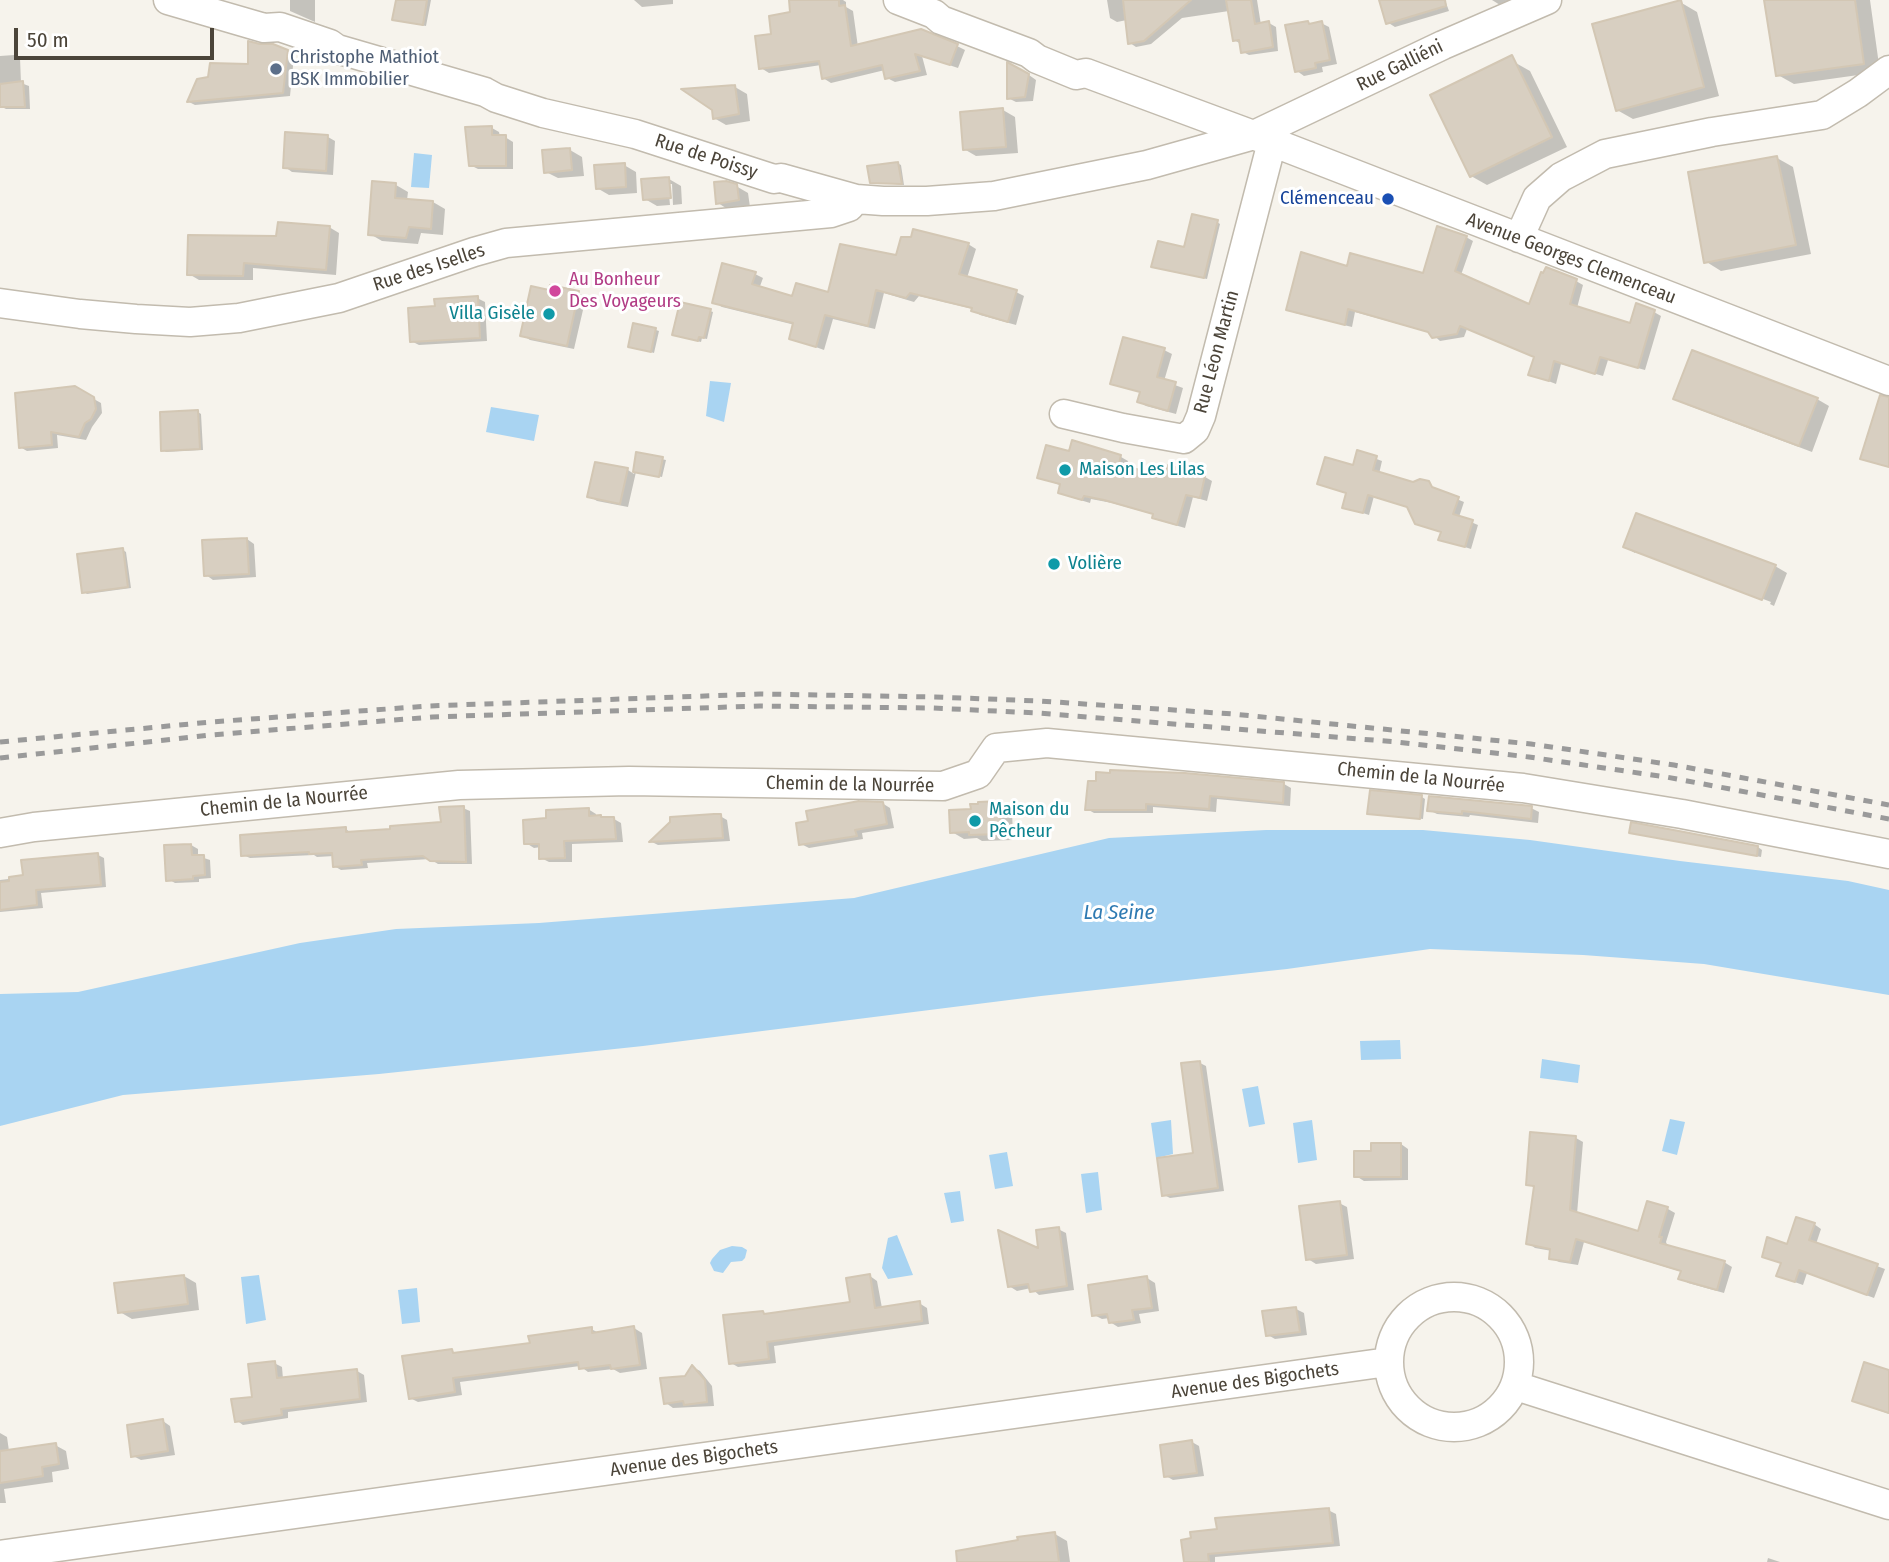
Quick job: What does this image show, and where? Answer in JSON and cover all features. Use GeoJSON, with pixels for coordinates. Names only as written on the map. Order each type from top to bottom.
{"type":"FeatureCollection","features":[{"type":"Feature","properties":{"kind":"street","name":"Rue de Poissy"},"geometry":{"type":"LineString","coordinates":[[168,0],[264,28],[280,27],[330,44],[337,49],[485,92],[543,113],[635,134],[750,172],[856,199],[927,201],[994,196],[1263,139]]}},
{"type":"Feature","properties":{"kind":"street","name":"Avenue Georges Clemenceau"},"geometry":{"type":"LineString","coordinates":[[898,0],[934,14],[941,20],[1029,52],[1037,59],[1076,75],[1086,73],[1263,139],[1889,381]]}},
{"type":"Feature","properties":{"kind":"street","name":"Rue Galliéni"},"geometry":{"type":"LineString","coordinates":[[1263,139],[1443,45],[1547,0]]}},
{"type":"Feature","properties":{"kind":"street"},"geometry":{"type":"LineString","coordinates":[[1520,238],[1537,198],[1561,177],[1605,154],[1712,131],[1822,114],[1858,93],[1889,70]]}},
{"type":"Feature","properties":{"kind":"street","name":"Rue Léon Martin"},"geometry":{"type":"LineString","coordinates":[[1064,414],[1184,439],[1195,430],[1201,416],[1263,139]]}},
{"type":"Feature","properties":{"kind":"street","name":"Rue des Iselles"},"geometry":{"type":"LineString","coordinates":[[0,303],[136,319],[190,322],[239,318],[339,298],[506,243],[831,213],[849,207],[856,199]]}},
{"type":"Feature","properties":{"kind":"street","name":"Chemin de la Nourrée"},"geometry":{"type":"LineString","coordinates":[[0,833],[34,827],[458,785],[629,781],[943,786],[978,774],[996,748],[1047,743],[1523,788],[1682,814],[1889,854]]}},
{"type":"Feature","properties":{"kind":"street"},"geometry":{"type":"LineString","coordinates":[[1455,1296],[1476,1300],[1494,1310],[1509,1326],[1518,1345],[1520,1365],[1516,1386],[1504,1406],[1486,1420],[1465,1427],[1442,1427],[1420,1419],[1403,1405],[1392,1385],[1388,1362],[1391,1342],[1401,1323],[1416,1308],[1435,1299],[1455,1296]]}},
{"type":"Feature","properties":{"kind":"street","name":"Avenue des Bigochets"},"geometry":{"type":"LineString","coordinates":[[0,1555],[1388,1362]]}},
{"type":"Feature","properties":{"kind":"street"},"geometry":{"type":"LineString","coordinates":[[1516,1386],[1889,1505]]}},
{"type":"Feature","properties":{"kind":"water"},"geometry":{"type":"Polygon","coordinates":[[[414,153],[432,155],[429,188],[411,187],[414,153]]]}},
{"type":"Feature","properties":{"kind":"water"},"geometry":{"type":"Polygon","coordinates":[[[710,381],[731,383],[724,422],[706,416],[710,381]]]}},
{"type":"Feature","properties":{"kind":"water"},"geometry":{"type":"Polygon","coordinates":[[[491,407],[539,415],[534,441],[486,432],[491,407]]]}},
{"type":"Feature","properties":{"kind":"water","name":"La Seine"},"geometry":{"type":"Polygon","coordinates":[[[1266,830],[1423,830],[1530,840],[1848,881],[1889,890],[1889,995],[1704,964],[1583,955],[1430,949],[1287,969],[1041,996],[643,1046],[379,1074],[123,1095],[0,1126],[0,994],[78,992],[300,943],[396,929],[539,923],[854,898],[1109,838],[1266,830]]]}},
{"type":"Feature","properties":{"kind":"water"},"geometry":{"type":"Polygon","coordinates":[[[1400,1040],[1401,1059],[1361,1060],[1360,1041],[1400,1040]]]}},
{"type":"Feature","properties":{"kind":"water"},"geometry":{"type":"Polygon","coordinates":[[[1542,1059],[1580,1065],[1578,1083],[1540,1078],[1542,1059]]]}},
{"type":"Feature","properties":{"kind":"water"},"geometry":{"type":"Polygon","coordinates":[[[1258,1086],[1265,1124],[1249,1127],[1242,1089],[1258,1086]]]}},
{"type":"Feature","properties":{"kind":"water"},"geometry":{"type":"Polygon","coordinates":[[[1670,1119],[1685,1122],[1677,1155],[1662,1151],[1670,1119]]]}},
{"type":"Feature","properties":{"kind":"water"},"geometry":{"type":"Polygon","coordinates":[[[1171,1120],[1173,1154],[1156,1158],[1151,1123],[1171,1120]]]}},
{"type":"Feature","properties":{"kind":"water"},"geometry":{"type":"Polygon","coordinates":[[[1312,1120],[1317,1160],[1298,1163],[1293,1123],[1312,1120]]]}},
{"type":"Feature","properties":{"kind":"water"},"geometry":{"type":"Polygon","coordinates":[[[1007,1152],[1013,1186],[995,1189],[989,1155],[1007,1152]]]}},
{"type":"Feature","properties":{"kind":"water"},"geometry":{"type":"Polygon","coordinates":[[[1098,1172],[1102,1210],[1086,1213],[1081,1174],[1098,1172]]]}},
{"type":"Feature","properties":{"kind":"water"},"geometry":{"type":"Polygon","coordinates":[[[960,1191],[964,1221],[951,1223],[944,1193],[960,1191]]]}},
{"type":"Feature","properties":{"kind":"water"},"geometry":{"type":"Polygon","coordinates":[[[897,1235],[913,1275],[888,1279],[882,1268],[888,1238],[897,1235]]]}},
{"type":"Feature","properties":{"kind":"water"},"geometry":{"type":"Polygon","coordinates":[[[732,1246],[747,1250],[745,1258],[731,1262],[723,1273],[714,1271],[710,1263],[712,1259],[720,1250],[732,1246]]]}},
{"type":"Feature","properties":{"kind":"water"},"geometry":{"type":"Polygon","coordinates":[[[259,1275],[266,1320],[246,1324],[241,1277],[259,1275]]]}},
{"type":"Feature","properties":{"kind":"water"},"geometry":{"type":"Polygon","coordinates":[[[417,1288],[420,1322],[402,1324],[398,1290],[417,1288]]]}},
{"type":"Feature","properties":{"kind":"building"},"geometry":{"type":"Polygon","coordinates":[[[396,0],[427,0],[423,25],[392,20],[396,0]]]}},
{"type":"Feature","properties":{"kind":"building"},"geometry":{"type":"Polygon","coordinates":[[[789,0],[839,0],[839,6],[845,5],[851,46],[921,29],[958,44],[950,65],[915,54],[920,71],[885,79],[882,65],[822,79],[819,61],[759,69],[755,36],[771,34],[769,16],[790,12],[789,0]]]}},
{"type":"Feature","properties":{"kind":"building"},"geometry":{"type":"Polygon","coordinates":[[[1123,0],[1191,0],[1144,41],[1128,44],[1123,0]]]}},
{"type":"Feature","properties":{"kind":"building"},"geometry":{"type":"Polygon","coordinates":[[[1226,0],[1251,0],[1255,24],[1269,21],[1273,47],[1241,53],[1239,40],[1233,41],[1226,0]]]}},
{"type":"Feature","properties":{"kind":"building"},"geometry":{"type":"Polygon","coordinates":[[[1379,0],[1445,0],[1446,6],[1386,24],[1379,0]]]}},
{"type":"Feature","properties":{"kind":"building"},"geometry":{"type":"Polygon","coordinates":[[[1681,0],[1704,87],[1616,111],[1592,24],[1681,0]]]}},
{"type":"Feature","properties":{"kind":"building"},"geometry":{"type":"Polygon","coordinates":[[[1764,0],[1855,0],[1864,64],[1776,76],[1764,0]]]}},
{"type":"Feature","properties":{"kind":"building"},"geometry":{"type":"Polygon","coordinates":[[[1308,21],[1309,24],[1322,21],[1330,60],[1315,63],[1316,68],[1295,72],[1285,25],[1308,21]]]}},
{"type":"Feature","properties":{"kind":"building"},"geometry":{"type":"Polygon","coordinates":[[[248,41],[273,44],[288,50],[283,93],[187,102],[197,79],[208,77],[210,63],[248,64],[248,41]]]}},
{"type":"Feature","properties":{"kind":"building"},"geometry":{"type":"Polygon","coordinates":[[[1512,55],[1552,137],[1470,177],[1430,95],[1512,55]]]}},
{"type":"Feature","properties":{"kind":"building"},"geometry":{"type":"Polygon","coordinates":[[[1007,62],[1029,74],[1025,97],[1007,99],[1007,62]]]}},
{"type":"Feature","properties":{"kind":"building"},"geometry":{"type":"Polygon","coordinates":[[[23,81],[25,107],[0,107],[0,84],[23,81]]]}},
{"type":"Feature","properties":{"kind":"building"},"geometry":{"type":"Polygon","coordinates":[[[735,85],[739,114],[713,119],[712,110],[681,89],[735,85]]]}},
{"type":"Feature","properties":{"kind":"building"},"geometry":{"type":"Polygon","coordinates":[[[1003,108],[1006,147],[963,150],[960,112],[1003,108]]]}},
{"type":"Feature","properties":{"kind":"building"},"geometry":{"type":"Polygon","coordinates":[[[492,126],[492,135],[506,135],[506,166],[469,166],[465,127],[492,126]]]}},
{"type":"Feature","properties":{"kind":"building"},"geometry":{"type":"Polygon","coordinates":[[[285,132],[328,135],[326,171],[283,168],[285,132]]]}},
{"type":"Feature","properties":{"kind":"building"},"geometry":{"type":"Polygon","coordinates":[[[570,148],[572,170],[544,173],[542,150],[570,148]]]}},
{"type":"Feature","properties":{"kind":"building"},"geometry":{"type":"Polygon","coordinates":[[[1777,156],[1796,245],[1704,263],[1688,172],[1777,156]]]}},
{"type":"Feature","properties":{"kind":"building"},"geometry":{"type":"Polygon","coordinates":[[[898,162],[902,184],[870,183],[867,166],[898,162]]]}},
{"type":"Feature","properties":{"kind":"building"},"geometry":{"type":"Polygon","coordinates":[[[625,163],[626,187],[596,189],[594,165],[625,163]]]}},
{"type":"Feature","properties":{"kind":"building"},"geometry":{"type":"Polygon","coordinates":[[[669,177],[671,198],[643,200],[641,179],[669,177]]]}},
{"type":"Feature","properties":{"kind":"building"},"geometry":{"type":"Polygon","coordinates":[[[372,181],[396,183],[395,198],[433,201],[431,229],[409,227],[406,238],[368,235],[372,181]]]}},
{"type":"Feature","properties":{"kind":"building"},"geometry":{"type":"Polygon","coordinates":[[[714,182],[737,184],[739,200],[716,204],[714,182]]]}},
{"type":"Feature","properties":{"kind":"building"},"geometry":{"type":"Polygon","coordinates":[[[1192,214],[1218,220],[1204,278],[1151,267],[1158,241],[1184,247],[1192,214]]]}},
{"type":"Feature","properties":{"kind":"building"},"geometry":{"type":"Polygon","coordinates":[[[278,222],[330,226],[326,270],[244,263],[243,276],[187,275],[188,235],[276,236],[278,222]]]}},
{"type":"Feature","properties":{"kind":"building"},"geometry":{"type":"Polygon","coordinates":[[[1437,226],[1467,236],[1455,271],[1529,304],[1541,272],[1543,273],[1546,267],[1577,279],[1570,304],[1630,323],[1636,303],[1655,310],[1638,368],[1600,357],[1595,374],[1554,361],[1549,381],[1528,375],[1534,357],[1460,326],[1457,334],[1432,338],[1428,332],[1348,309],[1345,325],[1286,310],[1301,252],[1347,266],[1350,253],[1423,273],[1437,226]]]}},
{"type":"Feature","properties":{"kind":"building"},"geometry":{"type":"Polygon","coordinates":[[[913,229],[969,243],[959,274],[1017,290],[1008,322],[971,311],[972,308],[910,293],[906,298],[876,290],[868,326],[825,315],[816,347],[789,339],[793,323],[712,303],[722,263],[756,272],[752,284],[792,296],[796,283],[828,292],[840,244],[896,255],[901,237],[911,237],[913,229]]]}},
{"type":"Feature","properties":{"kind":"building","name":"Villa Gisèle"},"geometry":{"type":"Polygon","coordinates":[[[550,285],[579,291],[567,346],[520,336],[531,286],[549,290],[550,285]]]}},
{"type":"Feature","properties":{"kind":"building"},"geometry":{"type":"Polygon","coordinates":[[[478,296],[480,338],[410,342],[408,308],[435,306],[434,299],[478,296]]]}},
{"type":"Feature","properties":{"kind":"building"},"geometry":{"type":"Polygon","coordinates":[[[680,302],[711,309],[704,338],[699,337],[698,341],[672,335],[680,302]]]}},
{"type":"Feature","properties":{"kind":"building"},"geometry":{"type":"Polygon","coordinates":[[[633,323],[656,328],[651,352],[628,347],[633,323]]]}},
{"type":"Feature","properties":{"kind":"building"},"geometry":{"type":"Polygon","coordinates":[[[1123,337],[1165,348],[1157,377],[1176,382],[1168,411],[1137,402],[1140,392],[1110,384],[1123,337]]]}},
{"type":"Feature","properties":{"kind":"building"},"geometry":{"type":"Polygon","coordinates":[[[1692,350],[1818,398],[1799,446],[1673,399],[1692,350]]]}},
{"type":"Feature","properties":{"kind":"building"},"geometry":{"type":"Polygon","coordinates":[[[75,386],[94,397],[96,409],[91,419],[85,423],[79,437],[51,432],[52,445],[19,448],[15,393],[75,386]]]}},
{"type":"Feature","properties":{"kind":"building"},"geometry":{"type":"Polygon","coordinates":[[[1880,395],[1889,397],[1889,467],[1860,459],[1880,395]]]}},
{"type":"Feature","properties":{"kind":"building"},"geometry":{"type":"Polygon","coordinates":[[[198,410],[200,449],[161,451],[160,412],[198,410]]]}},
{"type":"Feature","properties":{"kind":"building"},"geometry":{"type":"Polygon","coordinates":[[[1072,440],[1121,455],[1119,464],[1164,477],[1168,465],[1205,476],[1200,498],[1186,495],[1177,525],[1152,518],[1153,514],[1104,500],[1084,496],[1082,500],[1058,493],[1060,484],[1037,478],[1046,445],[1069,451],[1072,440]]]}},
{"type":"Feature","properties":{"kind":"building"},"geometry":{"type":"Polygon","coordinates":[[[1357,450],[1377,456],[1373,470],[1413,482],[1420,479],[1429,481],[1432,487],[1459,497],[1453,514],[1473,520],[1465,547],[1438,540],[1441,532],[1415,524],[1407,507],[1368,495],[1363,513],[1342,508],[1346,493],[1317,484],[1325,457],[1353,465],[1357,450]]]}},
{"type":"Feature","properties":{"kind":"building"},"geometry":{"type":"Polygon","coordinates":[[[636,452],[663,457],[659,477],[633,472],[636,452]]]}},
{"type":"Feature","properties":{"kind":"building"},"geometry":{"type":"Polygon","coordinates":[[[595,462],[628,468],[620,504],[587,497],[595,462]]]}},
{"type":"Feature","properties":{"kind":"building"},"geometry":{"type":"Polygon","coordinates":[[[1636,513],[1776,565],[1762,600],[1623,547],[1636,513]]]}},
{"type":"Feature","properties":{"kind":"building"},"geometry":{"type":"Polygon","coordinates":[[[247,538],[249,574],[204,576],[202,540],[247,538]]]}},
{"type":"Feature","properties":{"kind":"building"},"geometry":{"type":"Polygon","coordinates":[[[123,548],[128,587],[82,593],[77,554],[123,548]]]}},
{"type":"Feature","properties":{"kind":"building"},"geometry":{"type":"Polygon","coordinates":[[[1110,770],[1185,773],[1284,782],[1283,803],[1210,796],[1209,809],[1146,804],[1146,810],[1085,810],[1088,781],[1096,781],[1096,772],[1110,773],[1110,770]]]}},
{"type":"Feature","properties":{"kind":"building"},"geometry":{"type":"Polygon","coordinates":[[[1370,790],[1422,795],[1420,819],[1367,814],[1370,790]]]}},
{"type":"Feature","properties":{"kind":"building"},"geometry":{"type":"Polygon","coordinates":[[[1429,796],[1532,806],[1531,819],[1462,811],[1462,814],[1427,811],[1429,796]]]}},
{"type":"Feature","properties":{"kind":"building"},"geometry":{"type":"Polygon","coordinates":[[[859,801],[883,802],[887,824],[855,830],[857,836],[799,845],[796,823],[808,821],[806,811],[859,801]]]}},
{"type":"Feature","properties":{"kind":"building","name":"Maison du Pêcheur"},"geometry":{"type":"Polygon","coordinates":[[[1000,801],[1001,834],[950,833],[949,810],[971,809],[970,804],[978,802],[1000,801]]]}},
{"type":"Feature","properties":{"kind":"building"},"geometry":{"type":"Polygon","coordinates":[[[464,806],[466,862],[430,861],[423,856],[361,860],[362,865],[333,867],[332,853],[241,856],[240,835],[346,827],[346,832],[390,829],[390,826],[441,822],[439,807],[464,806]]]}},
{"type":"Feature","properties":{"kind":"building"},"geometry":{"type":"Polygon","coordinates":[[[589,808],[589,816],[614,817],[616,839],[564,841],[565,858],[539,859],[539,844],[524,844],[523,820],[546,818],[546,810],[589,808]]]}},
{"type":"Feature","properties":{"kind":"building"},"geometry":{"type":"Polygon","coordinates":[[[721,814],[723,838],[649,842],[670,822],[670,817],[721,814]]]}},
{"type":"Feature","properties":{"kind":"building"},"geometry":{"type":"Polygon","coordinates":[[[1631,822],[1758,846],[1757,856],[1629,833],[1631,822]]]}},
{"type":"Feature","properties":{"kind":"building"},"geometry":{"type":"Polygon","coordinates":[[[191,844],[192,855],[204,855],[205,875],[193,876],[193,879],[166,881],[164,845],[191,844]]]}},
{"type":"Feature","properties":{"kind":"building"},"geometry":{"type":"Polygon","coordinates":[[[98,853],[101,885],[36,890],[37,905],[0,910],[0,882],[9,881],[9,877],[23,875],[21,860],[98,853]]]}},
{"type":"Feature","properties":{"kind":"building"},"geometry":{"type":"Polygon","coordinates":[[[1200,1061],[1218,1188],[1162,1196],[1157,1158],[1193,1153],[1181,1063],[1200,1061]]]}},
{"type":"Feature","properties":{"kind":"building"},"geometry":{"type":"Polygon","coordinates":[[[1530,1132],[1576,1136],[1570,1210],[1638,1231],[1647,1201],[1668,1207],[1659,1237],[1662,1237],[1660,1243],[1725,1261],[1717,1290],[1678,1279],[1681,1271],[1576,1239],[1570,1262],[1549,1259],[1550,1249],[1526,1244],[1534,1186],[1526,1185],[1530,1132]]]}},
{"type":"Feature","properties":{"kind":"building"},"geometry":{"type":"Polygon","coordinates":[[[1371,1143],[1401,1143],[1401,1177],[1354,1177],[1354,1151],[1371,1151],[1371,1143]]]}},
{"type":"Feature","properties":{"kind":"building"},"geometry":{"type":"Polygon","coordinates":[[[1340,1201],[1347,1255],[1306,1260],[1299,1206],[1340,1201]]]}},
{"type":"Feature","properties":{"kind":"building"},"geometry":{"type":"Polygon","coordinates":[[[1796,1217],[1815,1223],[1809,1240],[1878,1264],[1867,1295],[1799,1270],[1795,1282],[1776,1276],[1781,1263],[1762,1257],[1767,1237],[1787,1244],[1796,1217]]]}},
{"type":"Feature","properties":{"kind":"building"},"geometry":{"type":"Polygon","coordinates":[[[1059,1227],[1067,1286],[1030,1292],[1028,1284],[1008,1287],[998,1230],[1038,1248],[1036,1230],[1059,1227]]]}},
{"type":"Feature","properties":{"kind":"building"},"geometry":{"type":"Polygon","coordinates":[[[870,1274],[875,1308],[920,1301],[922,1321],[767,1342],[769,1359],[729,1364],[723,1315],[763,1311],[764,1314],[850,1302],[846,1278],[870,1274]]]}},
{"type":"Feature","properties":{"kind":"building"},"geometry":{"type":"Polygon","coordinates":[[[184,1275],[188,1304],[118,1313],[114,1283],[184,1275]]]}},
{"type":"Feature","properties":{"kind":"building"},"geometry":{"type":"Polygon","coordinates":[[[1147,1276],[1152,1308],[1132,1310],[1134,1320],[1109,1323],[1107,1314],[1092,1316],[1088,1285],[1147,1276]]]}},
{"type":"Feature","properties":{"kind":"building"},"geometry":{"type":"Polygon","coordinates":[[[1296,1307],[1300,1332],[1266,1336],[1262,1311],[1296,1307]]]}},
{"type":"Feature","properties":{"kind":"building"},"geometry":{"type":"Polygon","coordinates":[[[634,1326],[640,1365],[579,1369],[578,1362],[453,1378],[455,1392],[409,1399],[402,1356],[452,1349],[453,1353],[530,1343],[528,1336],[592,1327],[592,1333],[634,1326]]]}},
{"type":"Feature","properties":{"kind":"building"},"geometry":{"type":"Polygon","coordinates":[[[275,1361],[277,1378],[357,1369],[360,1399],[281,1409],[282,1415],[235,1422],[231,1399],[252,1397],[248,1364],[275,1361]]]}},
{"type":"Feature","properties":{"kind":"building"},"geometry":{"type":"Polygon","coordinates":[[[1864,1362],[1889,1370],[1889,1413],[1852,1401],[1864,1362]]]}},
{"type":"Feature","properties":{"kind":"building"},"geometry":{"type":"Polygon","coordinates":[[[692,1365],[705,1380],[707,1402],[684,1405],[683,1401],[664,1404],[660,1378],[685,1376],[692,1365]]]}},
{"type":"Feature","properties":{"kind":"building"},"geometry":{"type":"Polygon","coordinates":[[[163,1419],[168,1451],[131,1457],[127,1425],[163,1419]]]}},
{"type":"Feature","properties":{"kind":"building"},"geometry":{"type":"Polygon","coordinates":[[[1192,1440],[1197,1473],[1164,1477],[1160,1445],[1192,1440]]]}},
{"type":"Feature","properties":{"kind":"building"},"geometry":{"type":"Polygon","coordinates":[[[56,1443],[59,1464],[42,1467],[43,1476],[0,1483],[0,1451],[56,1443]]]}},
{"type":"Feature","properties":{"kind":"building"},"geometry":{"type":"Polygon","coordinates":[[[1329,1508],[1333,1543],[1208,1554],[1209,1562],[1184,1562],[1181,1540],[1191,1538],[1190,1532],[1217,1529],[1215,1518],[1329,1508]]]}},
{"type":"Feature","properties":{"kind":"building"},"geometry":{"type":"Polygon","coordinates":[[[1055,1532],[1059,1562],[957,1562],[956,1551],[1018,1540],[1017,1537],[1055,1532]]]}},
{"type":"Feature","properties":{"kind":"railway"},"geometry":{"type":"LineString","coordinates":[[0,742],[211,722],[428,706],[760,694],[935,697],[1233,714],[1531,744],[1674,765],[1889,805]]}},
{"type":"Feature","properties":{"kind":"railway"},"geometry":{"type":"LineString","coordinates":[[0,758],[211,735],[432,717],[760,706],[932,708],[1038,713],[1397,742],[1529,757],[1666,777],[1889,819]]}},
{"type":"Feature","properties":{"kind":"place","name":"Christophe Mathiot BSK Immobilier"},"geometry":{"type":"Point","coordinates":[276,69]}},
{"type":"Feature","properties":{"kind":"place","name":"Clémenceau"},"geometry":{"type":"Point","coordinates":[1388,199]}},
{"type":"Feature","properties":{"kind":"place","name":"Au Bonheur Des Voyageurs"},"geometry":{"type":"Point","coordinates":[555,291]}},
{"type":"Feature","properties":{"kind":"place","name":"Villa Gisèle"},"geometry":{"type":"Point","coordinates":[549,314]}},
{"type":"Feature","properties":{"kind":"place","name":"Maison Les Lilas"},"geometry":{"type":"Point","coordinates":[1065,470]}},
{"type":"Feature","properties":{"kind":"place","name":"Volière"},"geometry":{"type":"Point","coordinates":[1054,564]}},
{"type":"Feature","properties":{"kind":"place","name":"Maison du Pêcheur"},"geometry":{"type":"Point","coordinates":[975,821]}}]}
